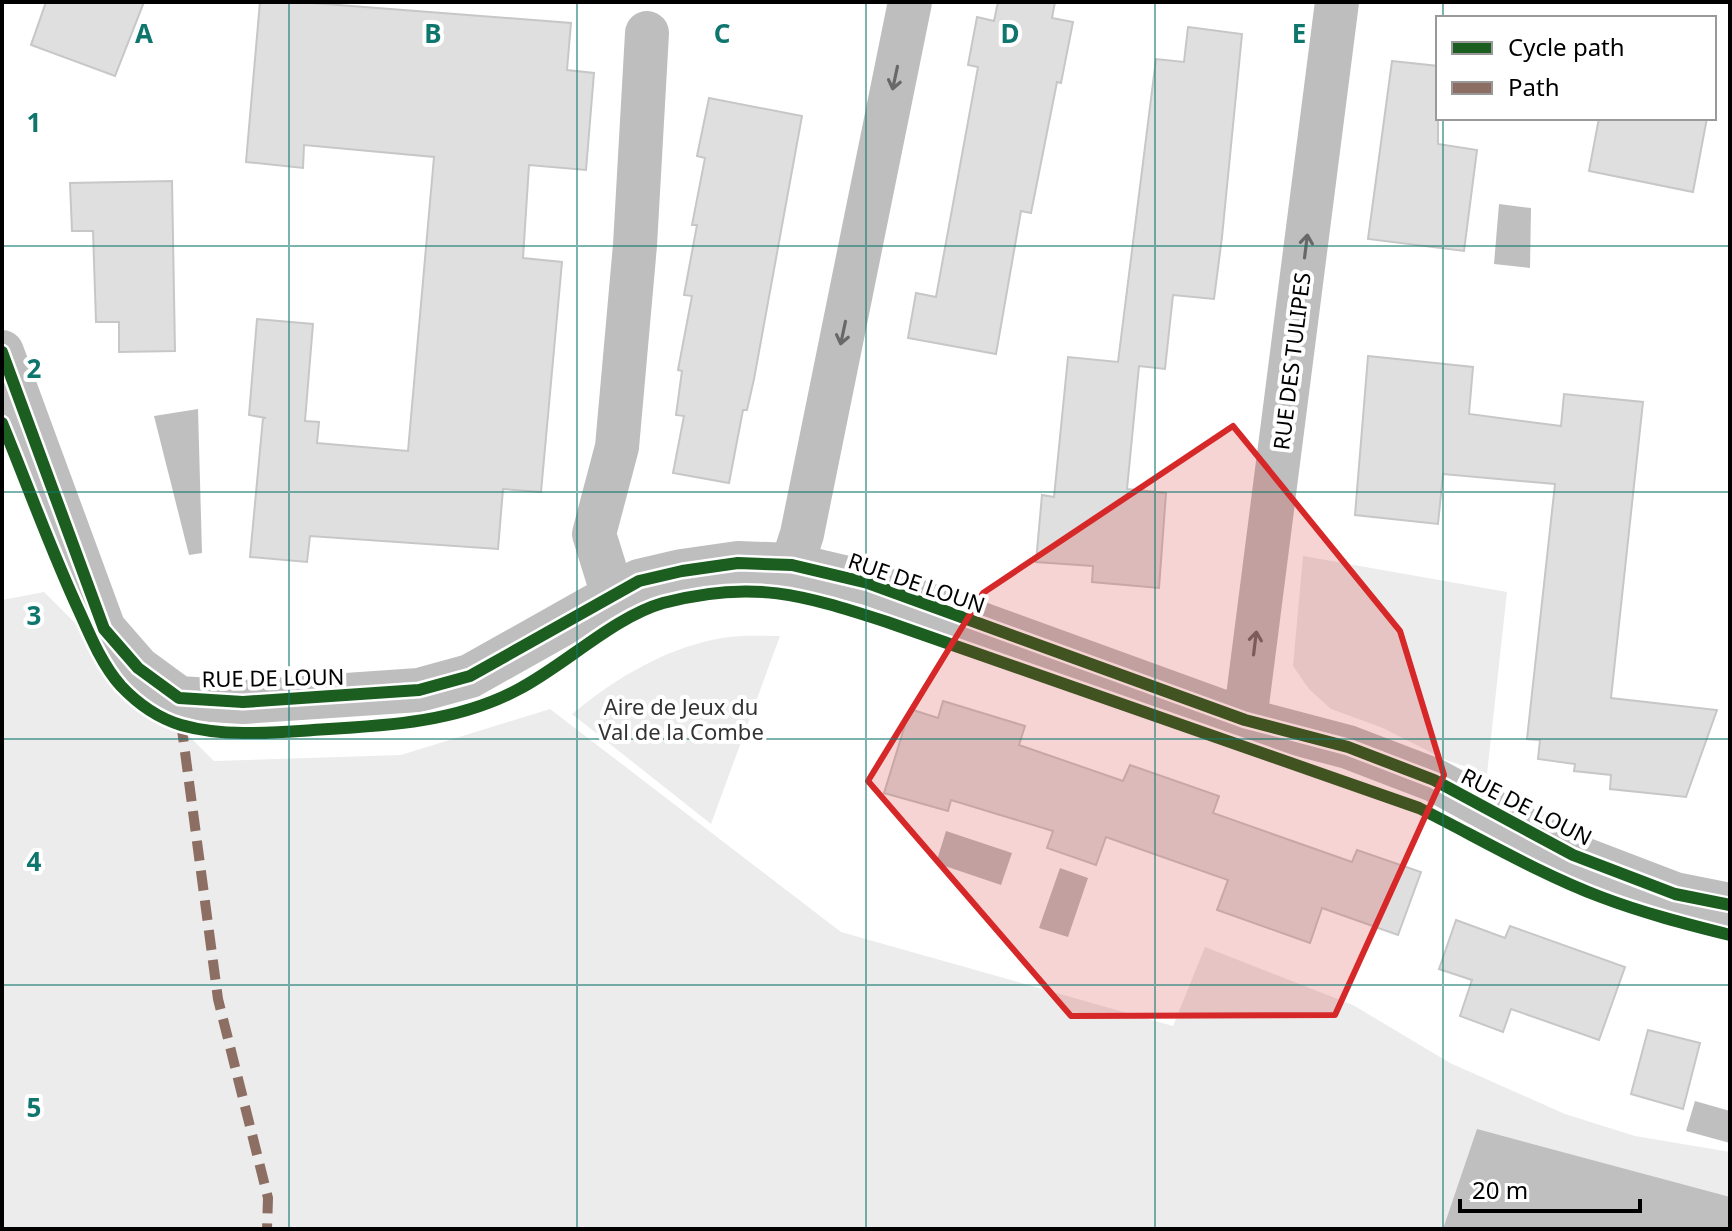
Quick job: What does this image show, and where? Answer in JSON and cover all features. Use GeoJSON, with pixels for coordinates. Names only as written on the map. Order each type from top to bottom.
{"type":"FeatureCollection","features":[{"type":"Feature","properties":{"kind":"street"},"geometry":{"type":"LineString","coordinates":[[792,565],[802,534],[910,2]]}},
{"type":"Feature","properties":{"kind":"street","name":"RUE DES TULIPES"},"geometry":{"type":"LineString","coordinates":[[1245,720],[1337,2]]}},
{"type":"Feature","properties":{"kind":"street"},"geometry":{"type":"LineString","coordinates":[[613,595],[594,534],[617,447],[635,245],[647,33]]}},
{"type":"Feature","properties":{"kind":"street","name":"RUE DE LOUN"},"geometry":{"type":"LineString","coordinates":[[2,352],[104,629],[138,668],[179,698],[243,702],[419,690],[470,676],[639,581],[738,563],[792,565],[868,583],[1245,720],[1348,747],[1434,780],[1573,855],[1675,894],[1730,905]]}},
{"type":"Feature","properties":{"kind":"highlighted area"},"geometry":{"type":"Polygon","coordinates":[[[1233,426],[1400,631],[1444,775],[1335,1015],[1071,1016],[868,781],[983,593],[1233,426]]]}},
{"type":"Feature","properties":{"kind":"green space"},"geometry":{"type":"Polygon","coordinates":[[[1303,556],[1507,592],[1487,774],[1446,760],[1383,728],[1331,709],[1309,689],[1293,666],[1303,556]]]}},
{"type":"Feature","properties":{"kind":"green space"},"geometry":{"type":"Polygon","coordinates":[[[44,592],[214,761],[401,755],[550,709],[841,932],[1173,1026],[1205,947],[1353,1005],[1450,1063],[1565,1114],[1635,1136],[1730,1152],[1730,1229],[2,1229],[2,600],[44,592]]]}},
{"type":"Feature","properties":{"kind":"green space","name":"Aire de Jeux du Val de la Combe"},"geometry":{"type":"Polygon","coordinates":[[[780,636],[711,824],[572,714],[626,675],[686,647],[729,637],[780,636]]]}},
{"type":"Feature","properties":{"kind":"shaded area"},"geometry":{"type":"Polygon","coordinates":[[[1499,204],[1531,208],[1530,268],[1494,264],[1499,204]]]}},
{"type":"Feature","properties":{"kind":"shaded area"},"geometry":{"type":"Polygon","coordinates":[[[198,409],[202,553],[189,555],[154,416],[198,409]]]}},
{"type":"Feature","properties":{"kind":"shaded area"},"geometry":{"type":"Polygon","coordinates":[[[946,831],[1012,853],[1001,885],[936,863],[946,831]]]}},
{"type":"Feature","properties":{"kind":"shaded area"},"geometry":{"type":"Polygon","coordinates":[[[1060,868],[1088,878],[1068,937],[1039,928],[1060,868]]]}},
{"type":"Feature","properties":{"kind":"shaded area"},"geometry":{"type":"Polygon","coordinates":[[[1695,1101],[1730,1111],[1730,1143],[1686,1131],[1695,1101]]]}},
{"type":"Feature","properties":{"kind":"shaded area"},"geometry":{"type":"Polygon","coordinates":[[[1477,1129],[1730,1197],[1730,1229],[1443,1229],[1477,1129]]]}},
{"type":"Feature","properties":{"kind":"building"},"geometry":{"type":"Polygon","coordinates":[[[46,2],[144,2],[115,76],[31,45],[46,2]]]}},
{"type":"Feature","properties":{"kind":"building"},"geometry":{"type":"Polygon","coordinates":[[[260,2],[300,2],[571,23],[567,70],[594,73],[586,170],[529,165],[523,258],[562,262],[541,492],[503,489],[498,549],[310,536],[307,562],[250,557],[263,418],[266,418],[249,415],[257,319],[313,324],[305,421],[319,422],[317,443],[408,451],[434,157],[304,145],[303,168],[246,162],[260,2]]]}},
{"type":"Feature","properties":{"kind":"building"},"geometry":{"type":"Polygon","coordinates":[[[998,2],[1055,2],[1052,18],[1073,22],[1061,83],[1057,82],[1031,213],[1021,211],[996,354],[908,338],[916,293],[936,297],[978,67],[968,65],[977,17],[994,21],[998,2]]]}},
{"type":"Feature","properties":{"kind":"building"},"geometry":{"type":"Polygon","coordinates":[[[1188,27],[1242,34],[1214,299],[1173,295],[1165,369],[1139,366],[1127,489],[1166,493],[1159,588],[1092,582],[1093,566],[1036,562],[1042,495],[1054,497],[1068,357],[1118,362],[1156,59],[1184,62],[1188,27]]]}},
{"type":"Feature","properties":{"kind":"building"},"geometry":{"type":"Polygon","coordinates":[[[1392,61],[1436,66],[1438,144],[1477,150],[1464,251],[1368,239],[1392,61]]]}},
{"type":"Feature","properties":{"kind":"building"},"geometry":{"type":"Polygon","coordinates":[[[709,98],[802,116],[754,379],[747,410],[743,410],[729,483],[673,473],[684,416],[676,415],[682,371],[678,370],[692,296],[684,295],[697,225],[692,225],[705,158],[697,156],[709,98]]]}},
{"type":"Feature","properties":{"kind":"building"},"geometry":{"type":"Polygon","coordinates":[[[1599,120],[1707,120],[1693,192],[1589,171],[1599,120]]]}},
{"type":"Feature","properties":{"kind":"building"},"geometry":{"type":"Polygon","coordinates":[[[172,181],[175,351],[119,352],[119,322],[96,322],[93,231],[72,231],[70,183],[172,181]]]}},
{"type":"Feature","properties":{"kind":"building"},"geometry":{"type":"Polygon","coordinates":[[[1368,356],[1473,367],[1469,414],[1561,426],[1564,394],[1643,402],[1611,698],[1717,710],[1686,797],[1610,789],[1611,775],[1574,771],[1575,764],[1538,759],[1540,740],[1527,739],[1555,484],[1443,474],[1438,524],[1355,515],[1368,356]]]}},
{"type":"Feature","properties":{"kind":"building"},"geometry":{"type":"Polygon","coordinates":[[[943,701],[1025,726],[1019,745],[1123,781],[1130,765],[1219,796],[1213,813],[1352,862],[1357,850],[1421,872],[1398,935],[1322,908],[1310,943],[1217,910],[1228,880],[1106,837],[1096,865],[1047,848],[1053,831],[951,800],[948,811],[884,793],[910,709],[938,718],[943,701]]]}},
{"type":"Feature","properties":{"kind":"building"},"geometry":{"type":"Polygon","coordinates":[[[1456,920],[1505,938],[1510,926],[1625,967],[1599,1040],[1511,1009],[1503,1032],[1460,1016],[1472,980],[1439,969],[1456,920]]]}},
{"type":"Feature","properties":{"kind":"building"},"geometry":{"type":"Polygon","coordinates":[[[1648,1030],[1700,1043],[1683,1109],[1631,1094],[1648,1030]]]}},
{"type":"Feature","properties":{"kind":"marked path"},"geometry":{"type":"LineString","coordinates":[[181,722],[218,999],[268,1198],[267,1229]]}},
{"type":"Feature","properties":{"kind":"cycle path"},"geometry":{"type":"LineString","coordinates":[[2,352],[104,629],[138,668],[179,698],[243,702],[419,690],[470,676],[639,581],[738,563],[792,565],[868,583],[1245,720],[1348,747],[1434,780],[1573,855],[1675,894],[1730,905]]}},
{"type":"Feature","properties":{"kind":"cycle path"},"geometry":{"type":"LineString","coordinates":[[2,423],[59,566],[103,661],[134,699],[156,714],[181,725],[230,733],[263,733],[392,724],[445,716],[519,689],[626,619],[663,603],[724,592],[777,593],[829,604],[887,622],[1419,808],[1578,888],[1649,913],[1730,935]]}}]}
